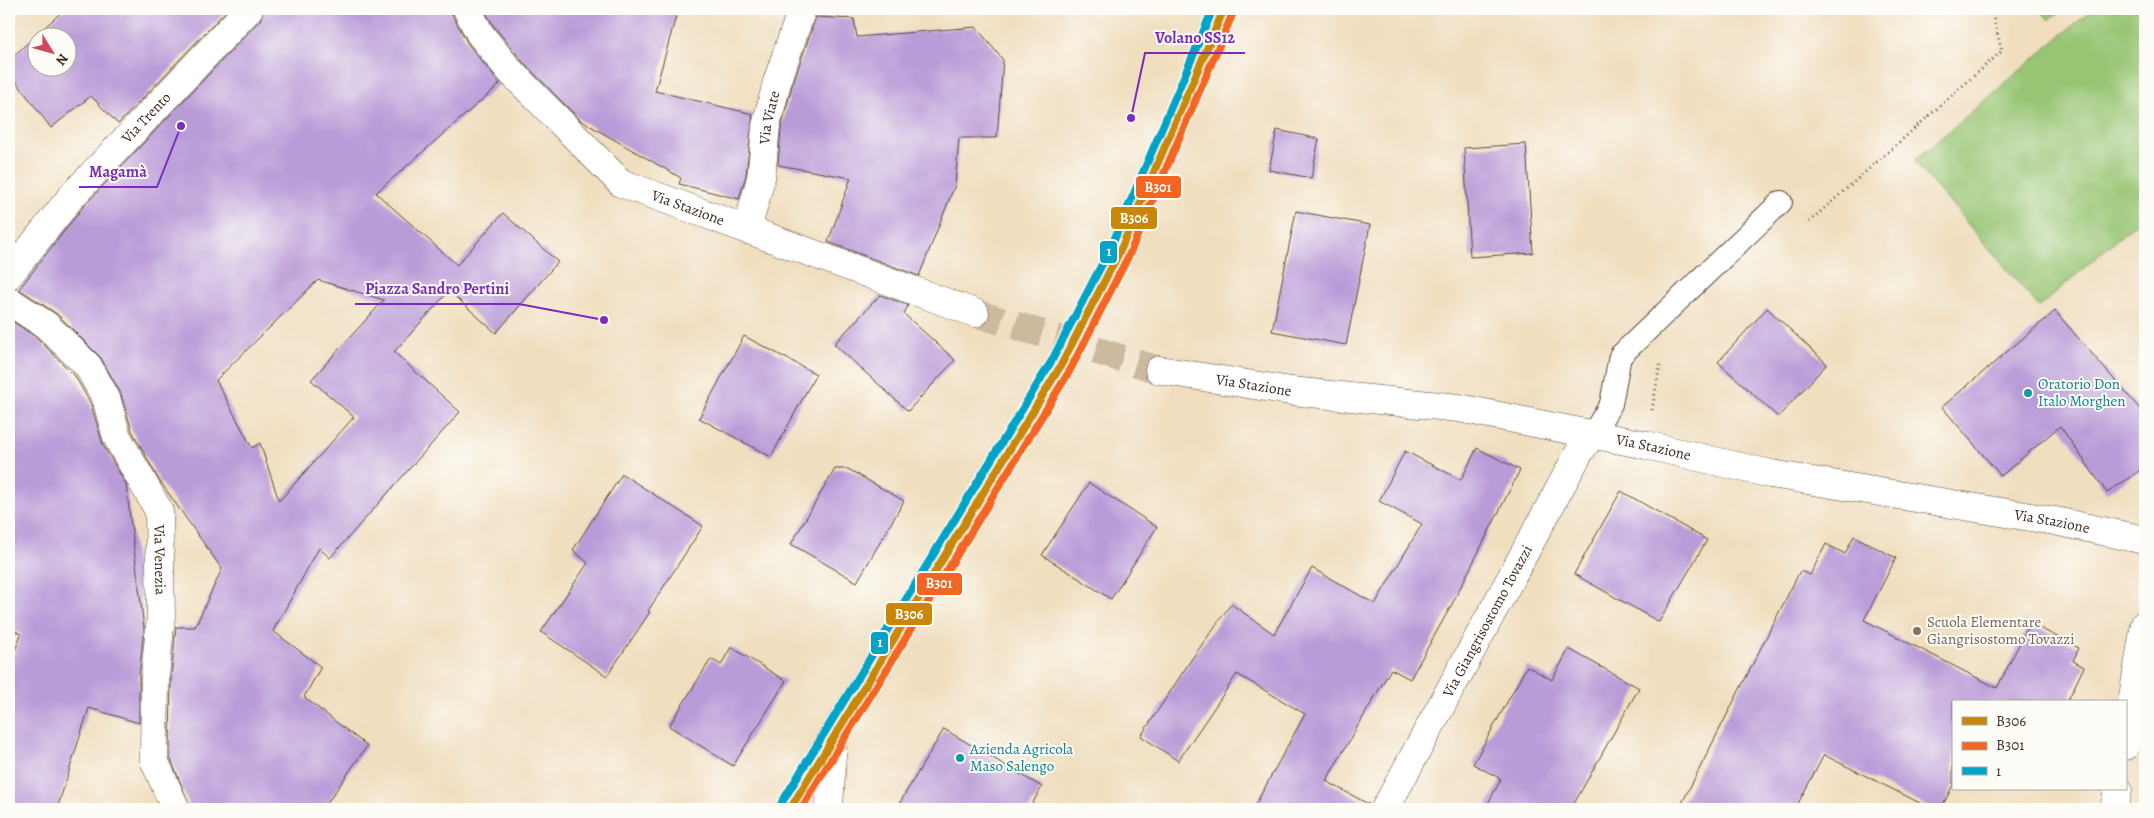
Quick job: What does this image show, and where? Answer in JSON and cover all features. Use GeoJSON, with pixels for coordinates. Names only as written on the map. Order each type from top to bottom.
{"type":"FeatureCollection","features":[{"type":"Feature","properties":{"kind":"street","name":"Via Trento"},"geometry":{"type":"LineString","coordinates":[[11,266],[71,197],[249,9]]}},
{"type":"Feature","properties":{"kind":"street","name":"Via Stazione"},"geometry":{"type":"LineString","coordinates":[[467,9],[480,34],[510,71],[621,183],[975,313]]}},
{"type":"Feature","properties":{"kind":"street","name":"Via Viate"},"geometry":{"type":"LineString","coordinates":[[747,230],[761,178],[768,117],[802,9]]}},
{"type":"Feature","properties":{"kind":"street"},"geometry":{"type":"LineString","coordinates":[[790,809],[832,736],[1060,367],[1120,251],[1224,9]]}},
{"type":"Feature","properties":{"kind":"street","name":"Via Venezia"},"geometry":{"type":"LineString","coordinates":[[9,301],[46,326],[88,366],[106,398],[117,437],[159,511],[161,617],[155,676],[154,760],[176,809]]}},
{"type":"Feature","properties":{"kind":"street","name":"Via Stazione"},"geometry":{"type":"LineString","coordinates":[[1160,370],[1292,391],[1459,408],[1646,445],[1771,474],[2045,519],[2145,540]]}},
{"type":"Feature","properties":{"kind":"street","name":"Via Giangrisostomo Tovazzi"},"geometry":{"type":"LineString","coordinates":[[1385,809],[1580,451],[1592,435]]}},
{"type":"Feature","properties":{"kind":"street"},"geometry":{"type":"LineString","coordinates":[[2126,740],[2145,624]]}},
{"type":"Feature","properties":{"kind":"street"},"geometry":{"type":"LineString","coordinates":[[828,809],[832,736]]}},
{"type":"Feature","properties":{"kind":"street"},"geometry":{"type":"LineString","coordinates":[[2114,809],[2118,790]]}},
{"type":"Feature","properties":{"kind":"lane"},"geometry":{"type":"LineString","coordinates":[[1592,435],[1612,404],[1620,356],[1781,202]]}},
{"type":"Feature","properties":{"kind":"path"},"geometry":{"type":"LineString","coordinates":[[1803,228],[2002,51],[1991,9]]}},
{"type":"Feature","properties":{"kind":"path"},"geometry":{"type":"LineString","coordinates":[[1646,445],[1661,362]]}},
{"type":"Feature","properties":{"kind":"green space"},"geometry":{"type":"Polygon","coordinates":[[[2040,9],[2063,9],[2049,20],[2040,9]]]}},
{"type":"Feature","properties":{"kind":"green space"},"geometry":{"type":"Polygon","coordinates":[[[2092,9],[2145,9],[2145,215],[2039,307],[1914,161],[2092,9]]]}},
{"type":"Feature","properties":{"kind":"building"},"geometry":{"type":"Polygon","coordinates":[[[65,9],[228,9],[118,124],[91,96],[51,128],[9,72],[9,60],[28,43],[28,78],[78,78],[78,28],[44,28],[65,9]]]}},
{"type":"Feature","properties":{"kind":"building"},"geometry":{"type":"Polygon","coordinates":[[[264,9],[451,9],[468,44],[500,84],[376,193],[457,265],[503,213],[558,262],[496,333],[449,291],[394,352],[460,412],[330,558],[319,548],[273,631],[321,667],[304,697],[367,746],[323,809],[191,809],[170,757],[171,677],[176,627],[195,627],[222,569],[159,480],[132,431],[121,394],[101,358],[57,314],[19,289],[83,207],[260,20],[264,9]],[[318,280],[216,380],[252,448],[260,443],[279,501],[354,417],[311,380],[384,300],[318,280]]]}},
{"type":"Feature","properties":{"kind":"building"},"geometry":{"type":"Polygon","coordinates":[[[484,9],[678,9],[655,91],[753,114],[746,175],[739,199],[679,184],[681,178],[580,120],[522,61],[493,25],[484,9]]]}},
{"type":"Feature","properties":{"kind":"building"},"geometry":{"type":"Polygon","coordinates":[[[816,17],[854,19],[857,37],[976,27],[1003,60],[997,138],[959,138],[955,185],[919,276],[828,242],[851,178],[778,165],[781,129],[792,86],[816,17]]]}},
{"type":"Feature","properties":{"kind":"building"},"geometry":{"type":"Polygon","coordinates":[[[1277,130],[1319,139],[1311,178],[1269,170],[1277,130]]]}},
{"type":"Feature","properties":{"kind":"building"},"geometry":{"type":"Polygon","coordinates":[[[1526,144],[1533,253],[1470,257],[1464,148],[1526,144]]]}},
{"type":"Feature","properties":{"kind":"building"},"geometry":{"type":"Polygon","coordinates":[[[1296,211],[1370,225],[1346,345],[1272,331],[1296,211]]]}},
{"type":"Feature","properties":{"kind":"building"},"geometry":{"type":"Polygon","coordinates":[[[880,295],[908,305],[904,314],[955,360],[908,411],[834,344],[880,295]]]}},
{"type":"Feature","properties":{"kind":"building"},"geometry":{"type":"Polygon","coordinates":[[[1767,308],[1827,364],[1778,417],[1718,362],[1767,308]]]}},
{"type":"Feature","properties":{"kind":"building","name":"Oratorio Don Italo Morghen"},"geometry":{"type":"Polygon","coordinates":[[[2055,311],[2145,415],[2145,467],[2107,493],[2060,426],[2001,476],[1942,407],[2055,311]]]}},
{"type":"Feature","properties":{"kind":"building"},"geometry":{"type":"Polygon","coordinates":[[[9,319],[36,337],[75,376],[91,404],[103,445],[126,484],[144,628],[139,676],[139,723],[89,708],[57,809],[9,809],[9,668],[21,634],[9,628],[9,319]]]}},
{"type":"Feature","properties":{"kind":"building"},"geometry":{"type":"Polygon","coordinates":[[[744,336],[816,374],[771,457],[699,418],[744,336]]]}},
{"type":"Feature","properties":{"kind":"building"},"geometry":{"type":"Polygon","coordinates":[[[1477,448],[1520,470],[1451,606],[1410,679],[1391,669],[1326,781],[1370,805],[1369,809],[1253,809],[1305,714],[1237,674],[1178,761],[1141,736],[1191,660],[1231,604],[1274,634],[1312,568],[1375,604],[1422,524],[1379,501],[1405,451],[1461,480],[1477,448]]]}},
{"type":"Feature","properties":{"kind":"building"},"geometry":{"type":"Polygon","coordinates":[[[835,469],[848,469],[904,501],[857,582],[791,544],[835,469]]]}},
{"type":"Feature","properties":{"kind":"building"},"geometry":{"type":"Polygon","coordinates":[[[622,474],[703,526],[648,611],[650,612],[607,676],[541,632],[588,563],[573,550],[622,474]]]}},
{"type":"Feature","properties":{"kind":"building"},"geometry":{"type":"Polygon","coordinates":[[[1089,483],[1157,527],[1111,599],[1042,555],[1089,483]]]}},
{"type":"Feature","properties":{"kind":"building"},"geometry":{"type":"Polygon","coordinates":[[[1621,491],[1707,540],[1659,622],[1574,574],[1621,491]]]}},
{"type":"Feature","properties":{"kind":"building","name":"Scuola Elementare Giangrisostomo Tovazzi"},"geometry":{"type":"Polygon","coordinates":[[[1854,536],[1896,558],[1864,620],[1997,688],[2030,623],[2079,648],[2073,661],[2084,667],[2068,700],[1952,700],[1952,787],[1941,809],[1932,809],[1824,755],[1795,809],[1679,809],[1800,571],[1810,575],[1826,544],[1845,554],[1854,536]]]}},
{"type":"Feature","properties":{"kind":"building"},"geometry":{"type":"Polygon","coordinates":[[[731,647],[786,681],[733,766],[669,726],[711,659],[721,665],[731,647]]]}},
{"type":"Feature","properties":{"kind":"building"},"geometry":{"type":"Polygon","coordinates":[[[1569,649],[1639,688],[1571,809],[1485,809],[1501,779],[1473,764],[1527,666],[1552,680],[1569,649]]]}},
{"type":"Feature","properties":{"kind":"building","name":"Azienda Agricola Maso Salengo"},"geometry":{"type":"Polygon","coordinates":[[[944,729],[1042,787],[1029,809],[896,809],[944,729]]]}},
{"type":"Feature","properties":{"kind":"tunnel"},"geometry":{"type":"LineString","coordinates":[[975,313],[1159,370]]}},
{"type":"Feature","properties":{"kind":"transit line","name":"1"},"geometry":{"type":"LineString","coordinates":[[781,804],[1051,362],[1111,247],[1213,9]]}},
{"type":"Feature","properties":{"kind":"transit line","name":"B306"},"geometry":{"type":"LineString","coordinates":[[790,809],[1060,367],[1120,251],[1224,9]]}},
{"type":"Feature","properties":{"kind":"transit line","name":"B301"},"geometry":{"type":"LineString","coordinates":[[801,809],[1069,372],[1129,255],[1233,13]]}},
{"type":"Feature","properties":{"kind":"place","name":"Volano SS12"},"geometry":{"type":"Point","coordinates":[1131,118]}},
{"type":"Feature","properties":{"kind":"place","name":"Magamà"},"geometry":{"type":"Point","coordinates":[181,126]}},
{"type":"Feature","properties":{"kind":"place","name":"Piazza Sandro Pertini"},"geometry":{"type":"Point","coordinates":[604,320]}},
{"type":"Feature","properties":{"kind":"place","name":"Oratorio Don Italo Morghen"},"geometry":{"type":"Point","coordinates":[2028,393]}},
{"type":"Feature","properties":{"kind":"place","name":"Scuola Elementare Giangrisostomo Tovazzi"},"geometry":{"type":"Point","coordinates":[1917,631]}},
{"type":"Feature","properties":{"kind":"place","name":"Azienda Agricola Maso Salengo"},"geometry":{"type":"Point","coordinates":[960,758]}}]}
